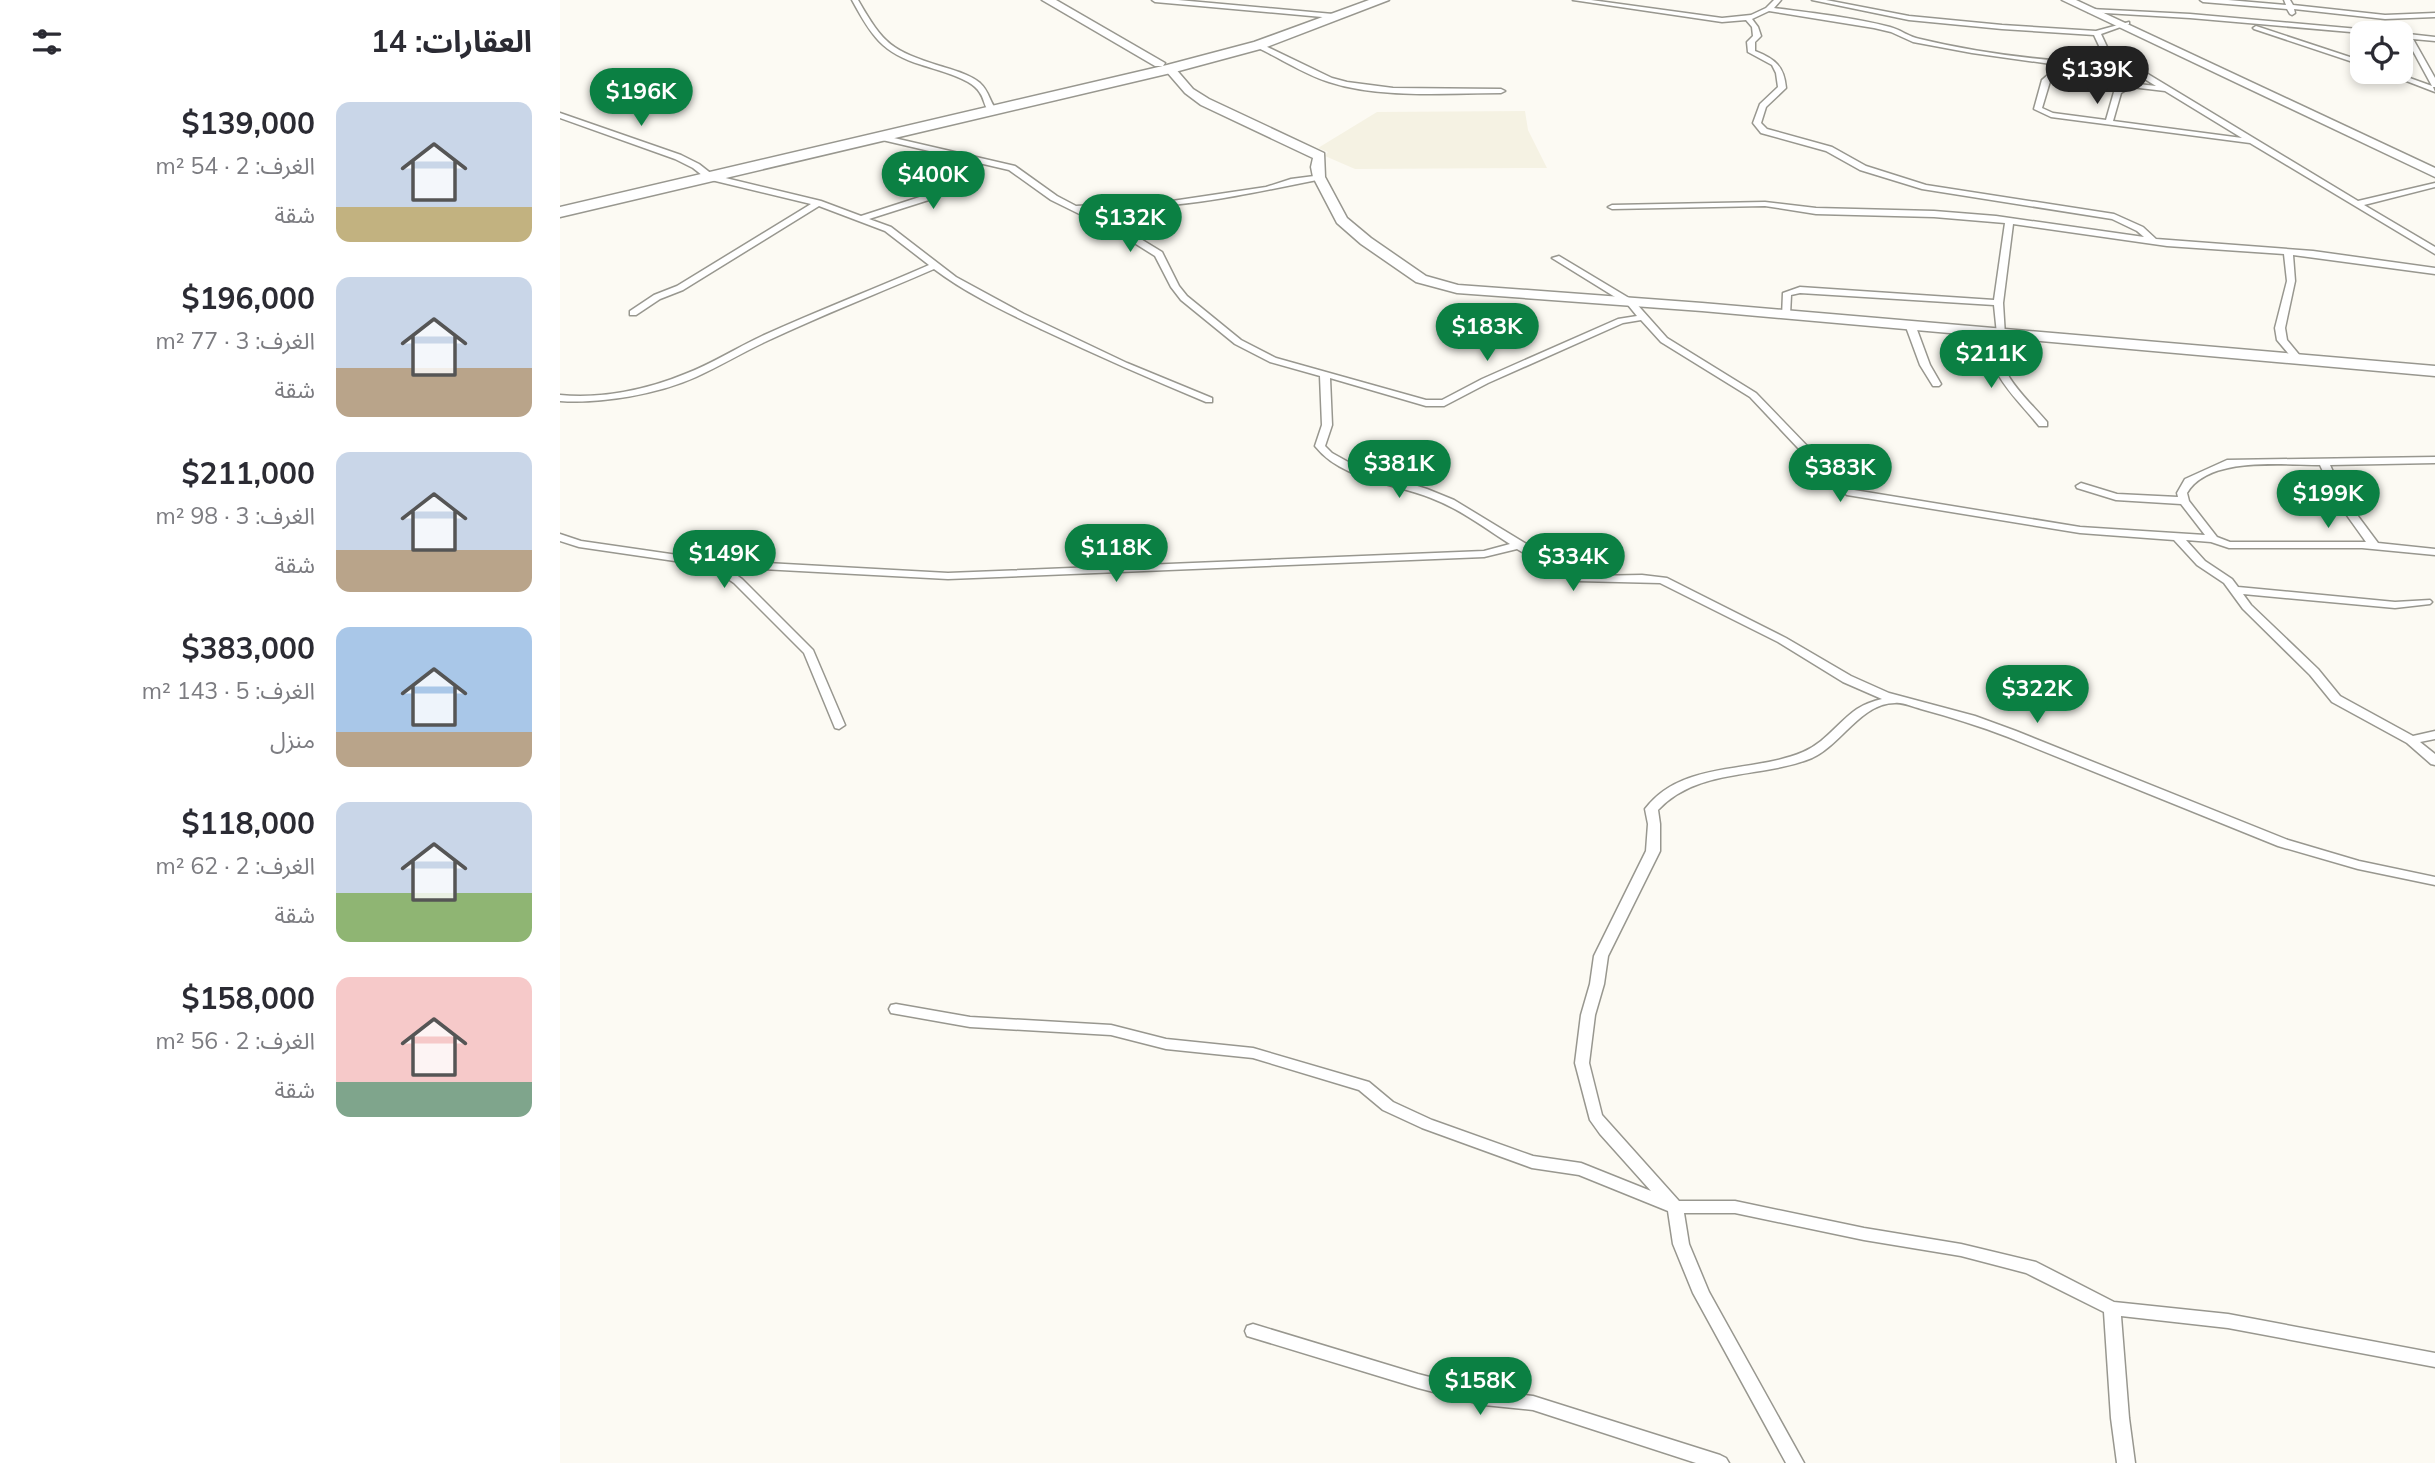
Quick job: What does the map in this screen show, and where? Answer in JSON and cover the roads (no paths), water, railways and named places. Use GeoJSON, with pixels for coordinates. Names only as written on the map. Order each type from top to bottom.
{"type":"FeatureCollection","features":[{"type":"Feature","properties":{"kind":"highway"},"geometry":{"type":"LineString","coordinates":[[1236,49],[1333,16],[1370,0]]}},
{"type":"Feature","properties":{"kind":"highway"},"geometry":{"type":"LineString","coordinates":[[708,175],[1259,45],[1382,0]]}},
{"type":"Feature","properties":{"kind":"highway"},"geometry":{"type":"LineString","coordinates":[[560,210],[991,109]]}},
{"type":"Feature","properties":{"kind":"main road"},"geometry":{"type":"LineString","coordinates":[[1048,0],[1174,64]]}},
{"type":"Feature","properties":{"kind":"street"},"geometry":{"type":"LineString","coordinates":[[855,0],[888,46],[905,57],[945,69],[974,82],[991,109]]}},
{"type":"Feature","properties":{"kind":"street"},"geometry":{"type":"LineString","coordinates":[[1155,0],[1203,2],[1333,16]]}},
{"type":"Feature","properties":{"kind":"street"},"geometry":{"type":"LineString","coordinates":[[1282,0],[1282,10]]}},
{"type":"Feature","properties":{"kind":"street"},"geometry":{"type":"LineString","coordinates":[[1576,0],[1709,19],[1748,18],[1768,9],[1778,0]]}},
{"type":"Feature","properties":{"kind":"street"},"geometry":{"type":"LineString","coordinates":[[1815,0],[1931,21],[2097,33],[2123,24]]}},
{"type":"Feature","properties":{"kind":"street"},"geometry":{"type":"LineString","coordinates":[[2067,0],[2435,167]]}},
{"type":"Feature","properties":{"kind":"street"},"geometry":{"type":"LineString","coordinates":[[2078,0],[2096,11],[2350,30]]}},
{"type":"Feature","properties":{"kind":"street"},"geometry":{"type":"LineString","coordinates":[[2203,0],[2289,3],[2385,17],[2435,15]]}},
{"type":"Feature","properties":{"kind":"street"},"geometry":{"type":"LineString","coordinates":[[2276,23],[2290,20],[2292,11],[2289,3]]}},
{"type":"Feature","properties":{"kind":"street"},"geometry":{"type":"LineString","coordinates":[[1768,9],[1814,14],[1887,29],[1915,40],[1987,54],[2058,64],[2132,68]]}},
{"type":"Feature","properties":{"kind":"street"},"geometry":{"type":"LineString","coordinates":[[1748,18],[1758,36],[1751,41],[1752,52],[1769,58],[1780,68],[1782,75],[1782,88],[1763,106],[1757,122],[1764,131],[1829,149],[1863,168],[1925,187],[2114,217],[2140,229],[2154,242]]}},
{"type":"Feature","properties":{"kind":"street"},"geometry":{"type":"LineString","coordinates":[[2211,18],[2271,31],[2350,59]]}},
{"type":"Feature","properties":{"kind":"street"},"geometry":{"type":"LineString","coordinates":[[2097,33],[2111,55],[2435,251]]}},
{"type":"Feature","properties":{"kind":"street"},"geometry":{"type":"LineString","coordinates":[[2413,37],[2435,39]]}},
{"type":"Feature","properties":{"kind":"street"},"geometry":{"type":"LineString","coordinates":[[1259,45],[1337,82],[1393,90],[1501,91]]}},
{"type":"Feature","properties":{"kind":"street"},"geometry":{"type":"LineString","coordinates":[[2413,50],[2435,88]]}},
{"type":"Feature","properties":{"kind":"street"},"geometry":{"type":"LineString","coordinates":[[1174,64],[1189,91],[1205,102],[1320,156],[1317,167],[1319,177],[1342,220],[1366,242],[1421,279],[1457,289],[2435,370]]}},
{"type":"Feature","properties":{"kind":"street"},"geometry":{"type":"LineString","coordinates":[[2168,90],[2054,76],[2047,78],[2039,112],[2255,142]]}},
{"type":"Feature","properties":{"kind":"street"},"geometry":{"type":"LineString","coordinates":[[2413,81],[2435,88]]}},
{"type":"Feature","properties":{"kind":"street"},"geometry":{"type":"LineString","coordinates":[[2109,122],[2118,92],[2128,86]]}},
{"type":"Feature","properties":{"kind":"street"},"geometry":{"type":"LineString","coordinates":[[2296,104],[2435,173]]}},
{"type":"Feature","properties":{"kind":"street"},"geometry":{"type":"LineString","coordinates":[[560,115],[678,157],[708,175],[818,203],[863,218],[888,229],[934,266],[967,287],[1087,348],[1209,400]]}},
{"type":"Feature","properties":{"kind":"street"},"geometry":{"type":"LineString","coordinates":[[881,136],[1012,168],[1074,209],[1123,232],[1159,254],[1175,287],[1184,298],[1238,342],[1273,360],[1426,403],[1444,403],[1485,381],[1610,326],[1645,317]]}},
{"type":"Feature","properties":{"kind":"street"},"geometry":{"type":"LineString","coordinates":[[863,218],[932,196],[979,159]]}},
{"type":"Feature","properties":{"kind":"street"},"geometry":{"type":"LineString","coordinates":[[1074,209],[1172,203],[1266,189],[1291,181],[1319,177]]}},
{"type":"Feature","properties":{"kind":"street"},"geometry":{"type":"LineString","coordinates":[[2357,204],[2435,185]]}},
{"type":"Feature","properties":{"kind":"street"},"geometry":{"type":"LineString","coordinates":[[634,313],[657,297],[680,288],[818,203]]}},
{"type":"Feature","properties":{"kind":"street"},"geometry":{"type":"LineString","coordinates":[[1612,208],[1705,208],[1730,204],[1765,204],[1816,211],[1910,213],[2009,221],[2154,242],[2288,252],[2435,271]]}},
{"type":"Feature","properties":{"kind":"street"},"geometry":{"type":"LineString","coordinates":[[2009,221],[1992,350],[2001,378],[2043,424]]}},
{"type":"Feature","properties":{"kind":"street"},"geometry":{"type":"LineString","coordinates":[[2288,252],[2291,281],[2280,327],[2282,340],[2296,358]]}},
{"type":"Feature","properties":{"kind":"street"},"geometry":{"type":"LineString","coordinates":[[1556,258],[1631,303],[1664,340],[1753,396],[1835,481],[1851,493],[2080,530],[2213,539],[2229,545],[2374,546],[2435,552]]}},
{"type":"Feature","properties":{"kind":"street"},"geometry":{"type":"LineString","coordinates":[[560,398],[601,398],[660,386],[690,376],[764,339],[934,266]]}},
{"type":"Feature","properties":{"kind":"street"},"geometry":{"type":"LineString","coordinates":[[1786,315],[1787,293],[1800,290],[1998,303]]}},
{"type":"Feature","properties":{"kind":"street"},"geometry":{"type":"LineString","coordinates":[[1911,327],[1925,365],[1936,384]]}},
{"type":"Feature","properties":{"kind":"street"},"geometry":{"type":"LineString","coordinates":[[1325,374],[1327,425],[1320,446],[1324,452],[1345,465],[1447,501],[1517,545],[1579,578],[1645,578],[1671,584],[1782,640],[1847,679],[1894,699],[1959,716],[2012,734],[2283,843],[2358,865],[2435,881]]}},
{"type":"Feature","properties":{"kind":"street"},"geometry":{"type":"LineString","coordinates":[[2213,539],[2184,501],[2182,493],[2189,481],[2227,463],[2435,460]]}},
{"type":"Feature","properties":{"kind":"street"},"geometry":{"type":"LineString","coordinates":[[2324,463],[2341,500],[2374,546]]}},
{"type":"Feature","properties":{"kind":"street"},"geometry":{"type":"LineString","coordinates":[[2081,486],[2116,497],[2184,501]]}},
{"type":"Feature","properties":{"kind":"street"},"geometry":{"type":"LineString","coordinates":[[2178,538],[2201,564],[2227,579],[2234,590],[2314,672],[2336,699],[2411,740],[2435,761]]}},
{"type":"Feature","properties":{"kind":"street"},"geometry":{"type":"LineString","coordinates":[[562,540],[712,564],[948,576],[1484,554],[1517,545]]}},
{"type":"Feature","properties":{"kind":"street"},"geometry":{"type":"LineString","coordinates":[[712,564],[738,581],[809,652],[839,724]]}},
{"type":"Feature","properties":{"kind":"street"},"geometry":{"type":"LineString","coordinates":[[2234,590],[2395,605],[2426,602]]}},
{"type":"Feature","properties":{"kind":"street"},"geometry":{"type":"LineString","coordinates":[[1795,1463],[1701,1293],[1681,1244],[1675,1207],[1595,1116],[1582,1063],[1588,1015],[1597,984],[1601,956],[1653,851],[1654,824],[1651,809],[1666,792],[1701,777],[1768,767],[1805,756],[1827,745],[1860,712],[1894,699]]}},
{"type":"Feature","properties":{"kind":"street"},"geometry":{"type":"LineString","coordinates":[[2411,740],[2435,736]]}},
{"type":"Feature","properties":{"kind":"street"},"geometry":{"type":"LineString","coordinates":[[896,1009],[970,1022],[1111,1030],[1166,1044],[1252,1053],[1364,1086],[1388,1106],[1483,1144],[1532,1162],[1581,1169],[1675,1207],[1735,1207],[1864,1234],[1961,1250],[2030,1267],[2112,1308],[2228,1321],[2435,1360]]}},
{"type":"Feature","properties":{"kind":"street"},"geometry":{"type":"LineString","coordinates":[[2112,1308],[2126,1463]]}},
{"type":"Feature","properties":{"kind":"street"},"geometry":{"type":"LineString","coordinates":[[1253,1331],[1484,1398],[1533,1403],[1720,1463]]}}]}
